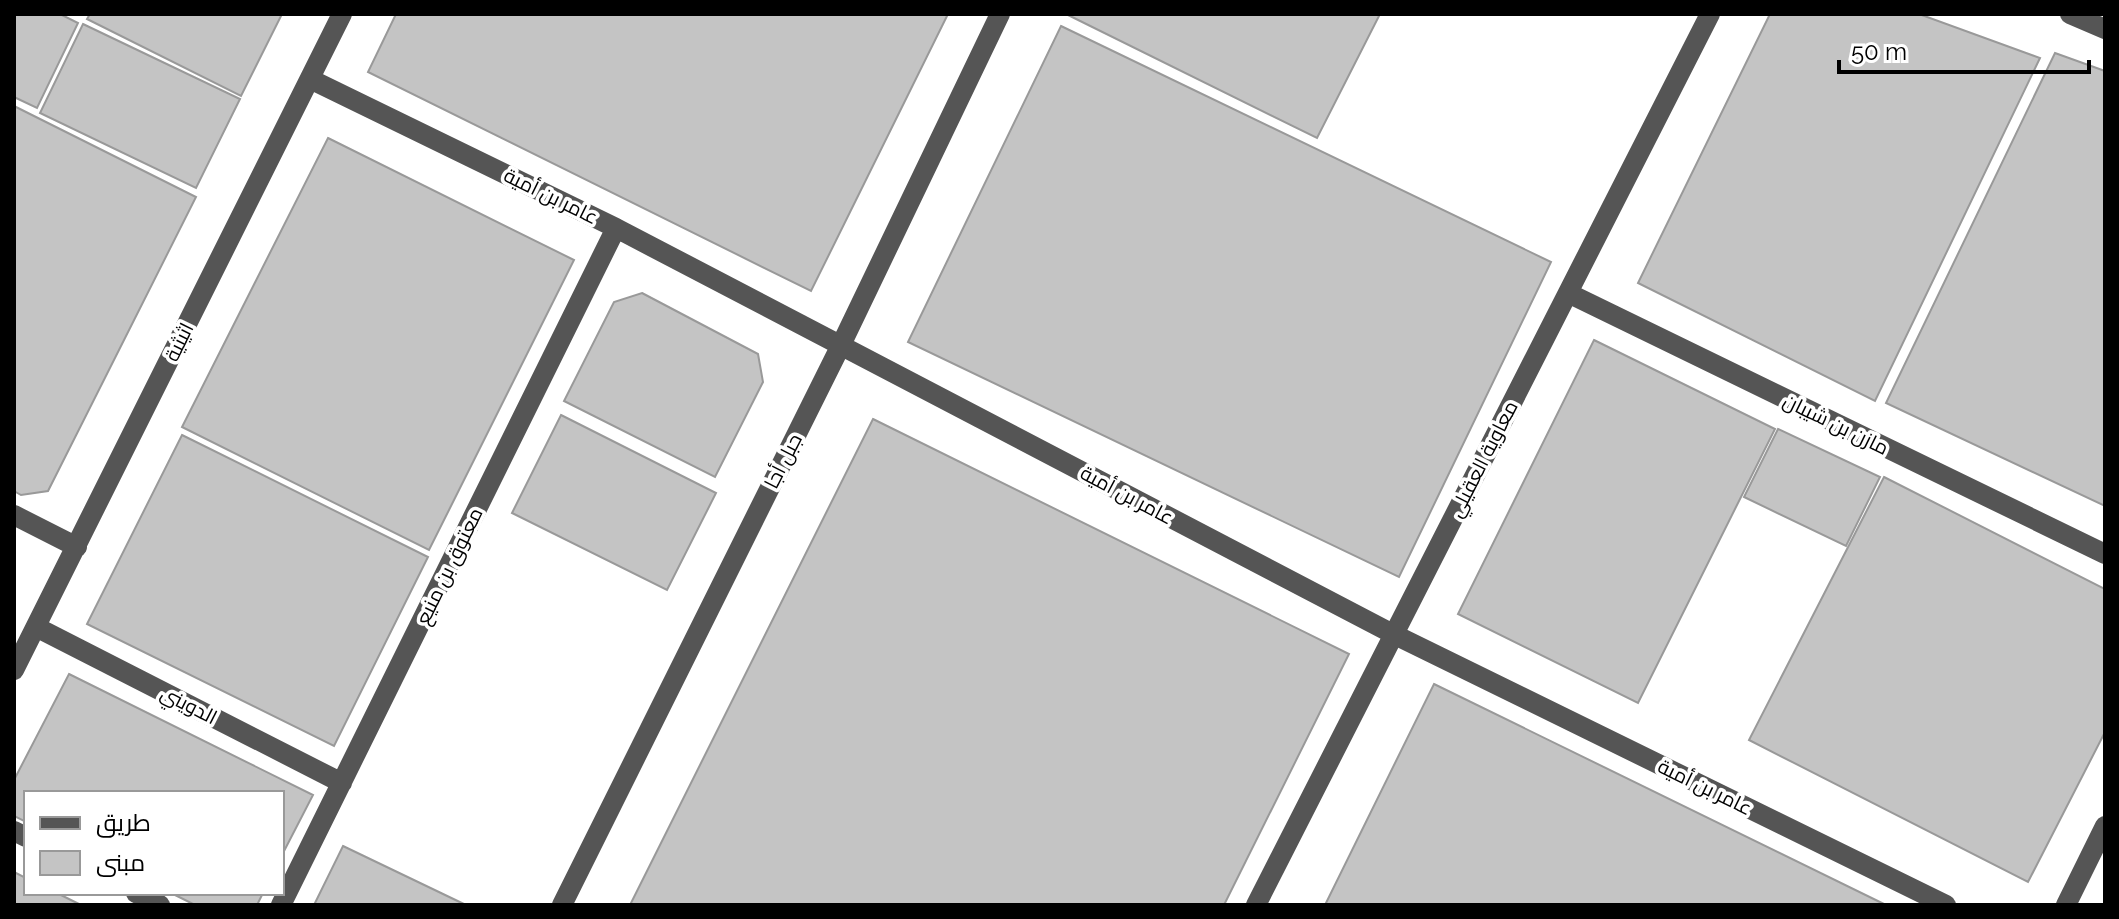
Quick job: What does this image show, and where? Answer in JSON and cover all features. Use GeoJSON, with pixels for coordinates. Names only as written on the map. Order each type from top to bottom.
{"type":"FeatureCollection","features":[{"type":"Feature","properties":{"kind":"street","name":"اثيثية"},"geometry":{"type":"LineString","coordinates":[[14,670],[342,14]]}},
{"type":"Feature","properties":{"kind":"street","name":"جبل أجا"},"geometry":{"type":"LineString","coordinates":[[562,905],[841,345],[1000,14]]}},
{"type":"Feature","properties":{"kind":"street","name":"معاوية العقيلي"},"geometry":{"type":"LineString","coordinates":[[1256,905],[1710,14]]}},
{"type":"Feature","properties":{"kind":"street"},"geometry":{"type":"LineString","coordinates":[[2070,14],[2105,29]]}},
{"type":"Feature","properties":{"kind":"street","name":"عامر بن أمية"},"geometry":{"type":"LineString","coordinates":[[310,79],[616,228],[1393,634],[1946,905]]}},
{"type":"Feature","properties":{"kind":"street","name":"معتوق بن منيع"},"geometry":{"type":"LineString","coordinates":[[281,905],[616,228]]}},
{"type":"Feature","properties":{"kind":"street","name":"مازن بن شيبان"},"geometry":{"type":"LineString","coordinates":[[1568,293],[2105,554]]}},
{"type":"Feature","properties":{"kind":"street"},"geometry":{"type":"LineString","coordinates":[[14,515],[77,547]]}},
{"type":"Feature","properties":{"kind":"street","name":"الدويني"},"geometry":{"type":"LineString","coordinates":[[36,627],[342,783]]}},
{"type":"Feature","properties":{"kind":"street"},"geometry":{"type":"LineString","coordinates":[[2066,905],[2105,826]]}},
{"type":"Feature","properties":{"kind":"street"},"geometry":{"type":"LineString","coordinates":[[140,895],[160,905]]}},
{"type":"Feature","properties":{"kind":"building"},"geometry":{"type":"Polygon","coordinates":[[[14,14],[60,14],[78,23],[37,108],[14,97],[14,14]]]}},
{"type":"Feature","properties":{"kind":"building"},"geometry":{"type":"Polygon","coordinates":[[[90,14],[282,14],[241,96],[87,19],[90,14]]]}},
{"type":"Feature","properties":{"kind":"building"},"geometry":{"type":"Polygon","coordinates":[[[396,14],[948,14],[811,291],[368,72],[396,14]]]}},
{"type":"Feature","properties":{"kind":"building"},"geometry":{"type":"Polygon","coordinates":[[[1066,14],[1380,14],[1317,138],[1066,14]]]}},
{"type":"Feature","properties":{"kind":"building"},"geometry":{"type":"Polygon","coordinates":[[[1770,14],[1919,14],[2040,58],[1875,401],[1638,283],[1770,14]]]}},
{"type":"Feature","properties":{"kind":"building"},"geometry":{"type":"Polygon","coordinates":[[[83,24],[240,99],[196,188],[40,113],[83,24]]]}},
{"type":"Feature","properties":{"kind":"building"},"geometry":{"type":"Polygon","coordinates":[[[1061,26],[1551,262],[1399,577],[908,342],[1061,26]]]}},
{"type":"Feature","properties":{"kind":"building"},"geometry":{"type":"Polygon","coordinates":[[[2055,53],[2105,71],[2105,506],[1886,403],[2055,53]]]}},
{"type":"Feature","properties":{"kind":"building"},"geometry":{"type":"Polygon","coordinates":[[[14,106],[196,197],[48,491],[21,495],[14,491],[14,106]]]}},
{"type":"Feature","properties":{"kind":"building"},"geometry":{"type":"Polygon","coordinates":[[[328,138],[574,260],[429,550],[182,427],[328,138]]]}},
{"type":"Feature","properties":{"kind":"building"},"geometry":{"type":"Polygon","coordinates":[[[642,293],[758,354],[763,382],[715,477],[564,401],[614,302],[642,293]]]}},
{"type":"Feature","properties":{"kind":"building"},"geometry":{"type":"Polygon","coordinates":[[[1594,340],[1775,429],[1638,703],[1458,614],[1594,340]]]}},
{"type":"Feature","properties":{"kind":"building"},"geometry":{"type":"Polygon","coordinates":[[[561,415],[716,493],[667,590],[512,513],[561,415]]]}},
{"type":"Feature","properties":{"kind":"building"},"geometry":{"type":"Polygon","coordinates":[[[873,419],[1349,654],[1224,905],[630,905],[873,419]]]}},
{"type":"Feature","properties":{"kind":"building"},"geometry":{"type":"Polygon","coordinates":[[[1778,429],[1880,477],[1846,546],[1744,497],[1778,429]]]}},
{"type":"Feature","properties":{"kind":"building"},"geometry":{"type":"Polygon","coordinates":[[[182,435],[428,557],[334,746],[87,624],[182,435]]]}},
{"type":"Feature","properties":{"kind":"building"},"geometry":{"type":"Polygon","coordinates":[[[1884,477],[2105,589],[2105,732],[2028,882],[1749,740],[1884,477]]]}},
{"type":"Feature","properties":{"kind":"building"},"geometry":{"type":"Polygon","coordinates":[[[69,674],[313,795],[284,851],[284,791],[24,791],[24,821],[14,816],[14,780],[69,674]]]}},
{"type":"Feature","properties":{"kind":"building"},"geometry":{"type":"Polygon","coordinates":[[[1434,684],[1886,905],[1325,905],[1434,684]]]}},
{"type":"Feature","properties":{"kind":"building"},"geometry":{"type":"Polygon","coordinates":[[[343,846],[466,905],[314,905],[343,846]]]}},
{"type":"Feature","properties":{"kind":"building"},"geometry":{"type":"Polygon","coordinates":[[[14,872],[24,877],[24,895],[61,895],[81,905],[14,905],[14,872]]]}},
{"type":"Feature","properties":{"kind":"building"},"geometry":{"type":"Polygon","coordinates":[[[175,895],[262,895],[257,905],[195,905],[175,895]]]}}]}
